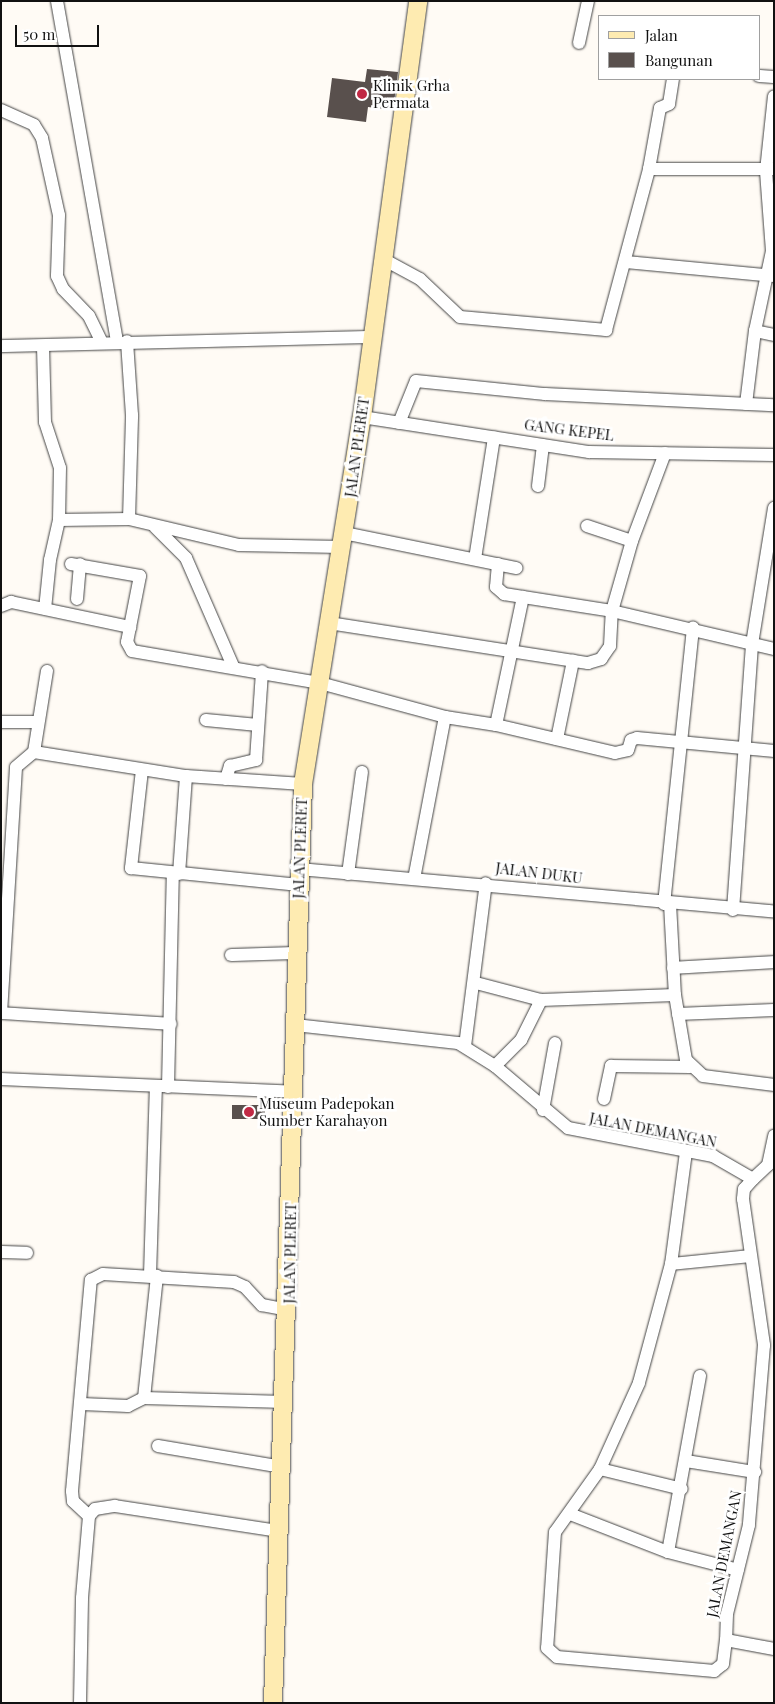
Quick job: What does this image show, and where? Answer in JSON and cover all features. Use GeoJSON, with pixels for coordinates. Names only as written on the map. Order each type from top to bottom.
{"type":"FeatureCollection","features":[{"type":"Feature","properties":{"kind":"main road","name":"JALAN PLERET"},"geometry":{"type":"LineString","coordinates":[[272,1703],[285,1402],[296,953],[303,784],[362,417],[418,1]]}},
{"type":"Feature","properties":{"kind":"street"},"geometry":{"type":"LineString","coordinates":[[57,1],[122,341],[132,415],[129,519]]}},
{"type":"Feature","properties":{"kind":"street"},"geometry":{"type":"LineString","coordinates":[[579,43],[588,1]]}},
{"type":"Feature","properties":{"kind":"street"},"geometry":{"type":"LineString","coordinates":[[760,76],[774,77]]}},
{"type":"Feature","properties":{"kind":"street"},"geometry":{"type":"LineString","coordinates":[[383,259],[420,279],[460,317],[604,330],[609,326],[626,262],[649,169],[660,108],[669,105],[673,80]]}},
{"type":"Feature","properties":{"kind":"street"},"geometry":{"type":"LineString","coordinates":[[746,404],[755,331],[771,276],[770,170],[774,96]]}},
{"type":"Feature","properties":{"kind":"street"},"geometry":{"type":"LineString","coordinates":[[1,110],[34,125],[42,138],[59,215],[58,276],[62,289],[89,316],[102,343]]}},
{"type":"Feature","properties":{"kind":"street"},"geometry":{"type":"LineString","coordinates":[[649,169],[770,170]]}},
{"type":"Feature","properties":{"kind":"street"},"geometry":{"type":"LineString","coordinates":[[626,262],[771,276]]}},
{"type":"Feature","properties":{"kind":"street"},"geometry":{"type":"LineString","coordinates":[[755,331],[774,335]]}},
{"type":"Feature","properties":{"kind":"street"},"geometry":{"type":"LineString","coordinates":[[1,346],[43,346],[122,341],[372,337]]}},
{"type":"Feature","properties":{"kind":"street"},"geometry":{"type":"LineString","coordinates":[[43,346],[45,422],[60,468],[59,520],[50,560],[45,609]]}},
{"type":"Feature","properties":{"kind":"street"},"geometry":{"type":"LineString","coordinates":[[399,424],[416,381],[545,394],[774,405]]}},
{"type":"Feature","properties":{"kind":"street","name":"GANG KEPEL"},"geometry":{"type":"LineString","coordinates":[[362,417],[589,452],[774,455]]}},
{"type":"Feature","properties":{"kind":"street"},"geometry":{"type":"LineString","coordinates":[[475,559],[494,438]]}},
{"type":"Feature","properties":{"kind":"street"},"geometry":{"type":"LineString","coordinates":[[538,486],[543,445]]}},
{"type":"Feature","properties":{"kind":"street"},"geometry":{"type":"LineString","coordinates":[[330,623],[588,663],[605,656],[612,611],[632,541],[665,453]]}},
{"type":"Feature","properties":{"kind":"street"},"geometry":{"type":"LineString","coordinates":[[733,910],[752,644],[774,508]]}},
{"type":"Feature","properties":{"kind":"street"},"geometry":{"type":"LineString","coordinates":[[59,520],[129,519],[248,546],[343,540],[475,559],[516,568]]}},
{"type":"Feature","properties":{"kind":"street"},"geometry":{"type":"LineString","coordinates":[[151,524],[186,558],[233,666]]}},
{"type":"Feature","properties":{"kind":"street"},"geometry":{"type":"LineString","coordinates":[[587,526],[632,541]]}},
{"type":"Feature","properties":{"kind":"street"},"geometry":{"type":"LineString","coordinates":[[76,599],[75,564],[140,576],[127,643],[132,651],[233,666],[320,683],[445,717],[496,725],[615,753],[628,750],[631,740],[637,738],[744,750],[774,751]]}},
{"type":"Feature","properties":{"kind":"street"},"geometry":{"type":"LineString","coordinates":[[498,564],[496,587],[504,594],[612,611],[693,628],[774,649]]}},
{"type":"Feature","properties":{"kind":"street"},"geometry":{"type":"LineString","coordinates":[[496,725],[523,597]]}},
{"type":"Feature","properties":{"kind":"street"},"geometry":{"type":"LineString","coordinates":[[2,605],[11,602],[130,627]]}},
{"type":"Feature","properties":{"kind":"street"},"geometry":{"type":"LineString","coordinates":[[693,628],[680,742],[667,904],[675,995],[684,1054],[690,1067],[703,1076],[774,1085]]}},
{"type":"Feature","properties":{"kind":"street"},"geometry":{"type":"LineString","coordinates":[[557,739],[573,661]]}},
{"type":"Feature","properties":{"kind":"street"},"geometry":{"type":"LineString","coordinates":[[47,671],[37,722],[34,752],[16,767],[5,883],[1,1013],[171,1024]]}},
{"type":"Feature","properties":{"kind":"street"},"geometry":{"type":"LineString","coordinates":[[226,779],[230,766],[256,760],[262,671]]}},
{"type":"Feature","properties":{"kind":"street"},"geometry":{"type":"LineString","coordinates":[[414,879],[445,717]]}},
{"type":"Feature","properties":{"kind":"street"},"geometry":{"type":"LineString","coordinates":[[206,720],[258,725]]}},
{"type":"Feature","properties":{"kind":"street"},"geometry":{"type":"LineString","coordinates":[[1,722],[37,722]]}},
{"type":"Feature","properties":{"kind":"street"},"geometry":{"type":"LineString","coordinates":[[34,752],[186,776],[303,784]]}},
{"type":"Feature","properties":{"kind":"street","name":"JALAN DUKU"},"geometry":{"type":"LineString","coordinates":[[142,770],[131,868],[176,874],[299,877],[348,874],[486,883],[667,904],[733,910],[774,911]]}},
{"type":"Feature","properties":{"kind":"street"},"geometry":{"type":"LineString","coordinates":[[348,874],[362,772]]}},
{"type":"Feature","properties":{"kind":"street"},"geometry":{"type":"LineString","coordinates":[[144,1398],[154,1275],[162,1087],[171,1024],[176,874],[186,776]]}},
{"type":"Feature","properties":{"kind":"street"},"geometry":{"type":"LineString","coordinates":[[465,1046],[476,983],[486,883]]}},
{"type":"Feature","properties":{"kind":"street"},"geometry":{"type":"LineString","coordinates":[[231,955],[296,953]]}},
{"type":"Feature","properties":{"kind":"street"},"geometry":{"type":"LineString","coordinates":[[673,968],[774,962]]}},
{"type":"Feature","properties":{"kind":"street"},"geometry":{"type":"LineString","coordinates":[[476,983],[541,1000],[675,995]]}},
{"type":"Feature","properties":{"kind":"street"},"geometry":{"type":"LineString","coordinates":[[495,1066],[521,1040],[541,1000]]}},
{"type":"Feature","properties":{"kind":"street"},"geometry":{"type":"LineString","coordinates":[[678,1014],[774,1010]]}},
{"type":"Feature","properties":{"kind":"street","name":"JALAN DEMANGAN"},"geometry":{"type":"LineString","coordinates":[[295,1025],[437,1039],[465,1046],[495,1066],[543,1110],[574,1131],[722,1159],[752,1178],[743,1194],[750,1256],[764,1345],[756,1472],[747,1536],[738,1570],[726,1640],[774,1649]]}},
{"type":"Feature","properties":{"kind":"street"},"geometry":{"type":"LineString","coordinates":[[543,1110],[556,1043]]}},
{"type":"Feature","properties":{"kind":"street"},"geometry":{"type":"LineString","coordinates":[[604,1099],[611,1066],[690,1067]]}},
{"type":"Feature","properties":{"kind":"street"},"geometry":{"type":"LineString","coordinates":[[1,1079],[294,1092]]}},
{"type":"Feature","properties":{"kind":"street"},"geometry":{"type":"LineString","coordinates":[[752,1178],[768,1165],[774,1136]]}},
{"type":"Feature","properties":{"kind":"street"},"geometry":{"type":"LineString","coordinates":[[686,1152],[671,1264],[640,1383],[600,1469],[570,1514],[557,1528],[554,1537],[547,1648],[550,1655],[714,1671],[723,1664],[726,1640]]}},
{"type":"Feature","properties":{"kind":"street"},"geometry":{"type":"LineString","coordinates":[[1,1252],[27,1253]]}},
{"type":"Feature","properties":{"kind":"street"},"geometry":{"type":"LineString","coordinates":[[671,1264],[750,1256]]}},
{"type":"Feature","properties":{"kind":"street"},"geometry":{"type":"LineString","coordinates":[[89,1516],[73,1501],[72,1491],[82,1404],[91,1280],[103,1274],[154,1275],[234,1282],[245,1287],[262,1304],[288,1310]]}},
{"type":"Feature","properties":{"kind":"street"},"geometry":{"type":"LineString","coordinates":[[668,1552],[682,1489],[700,1376]]}},
{"type":"Feature","properties":{"kind":"street"},"geometry":{"type":"LineString","coordinates":[[82,1404],[128,1406],[144,1398],[285,1402]]}},
{"type":"Feature","properties":{"kind":"street"},"geometry":{"type":"LineString","coordinates":[[158,1446],[282,1467]]}},
{"type":"Feature","properties":{"kind":"street"},"geometry":{"type":"LineString","coordinates":[[686,1461],[756,1472]]}},
{"type":"Feature","properties":{"kind":"street"},"geometry":{"type":"LineString","coordinates":[[600,1469],[682,1489]]}},
{"type":"Feature","properties":{"kind":"street"},"geometry":{"type":"LineString","coordinates":[[80,1703],[82,1598],[89,1516],[95,1509],[115,1506],[278,1531]]}},
{"type":"Feature","properties":{"kind":"street"},"geometry":{"type":"LineString","coordinates":[[570,1514],[668,1552],[738,1570]]}},
{"type":"Feature","properties":{"kind":"building","name":"Klinik Grha Permata"},"geometry":{"type":"Polygon","coordinates":[[[367,69],[398,72],[393,110],[368,107],[366,122],[327,117],[332,78],[365,82],[367,69]]]}},
{"type":"Feature","properties":{"kind":"building","name":"Museum Padepokan Sumber Karahayon"},"geometry":{"type":"Polygon","coordinates":[[[232,1105],[265,1105],[265,1119],[232,1119],[232,1105]]]}},
{"type":"Feature","properties":{"kind":"place","name":"Klinik Grha Permata"},"geometry":{"type":"Point","coordinates":[362,94]}},
{"type":"Feature","properties":{"kind":"place","name":"Museum Padepokan Sumber Karahayon"},"geometry":{"type":"Point","coordinates":[249,1112]}}]}
